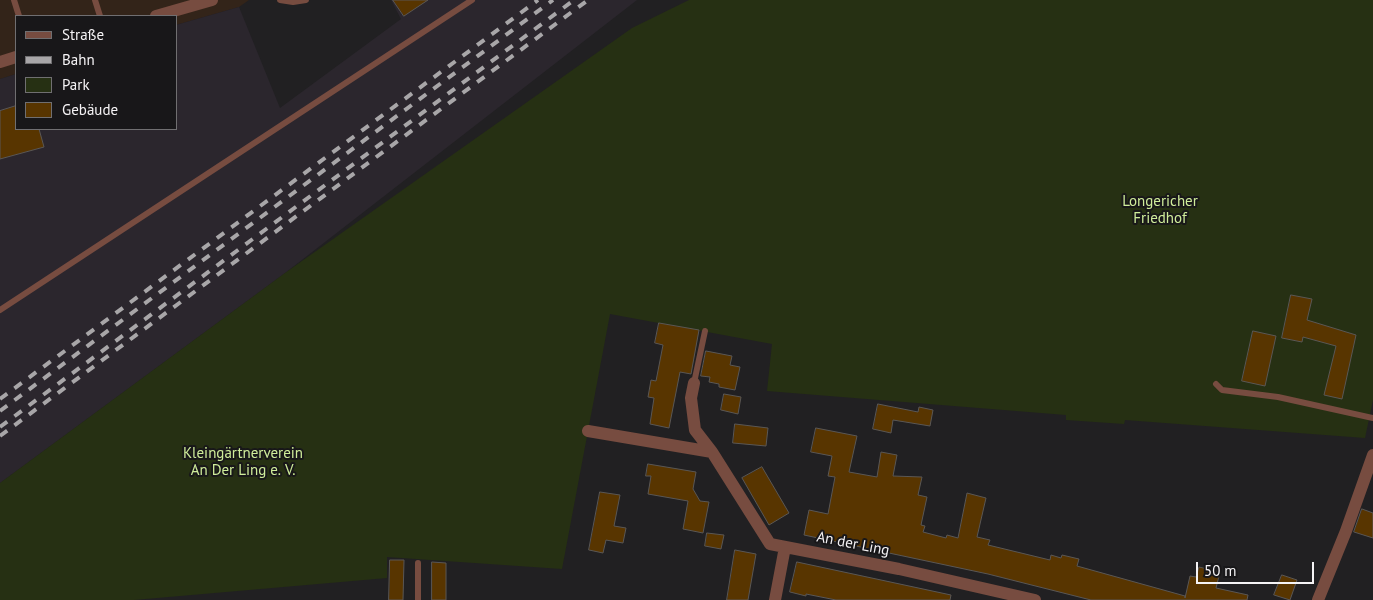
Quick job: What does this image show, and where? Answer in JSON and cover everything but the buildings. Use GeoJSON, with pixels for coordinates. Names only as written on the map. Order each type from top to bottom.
{"type":"FeatureCollection","features":[{"type":"Feature","properties":{"kind":"street"},"geometry":{"type":"LineString","coordinates":[[160,15],[212,0]]}},
{"type":"Feature","properties":{"kind":"street"},"geometry":{"type":"LineString","coordinates":[[0,62],[15,57]]}},
{"type":"Feature","properties":{"kind":"street","name":"An der Ling"},"geometry":{"type":"LineString","coordinates":[[694,383],[691,398],[695,430],[712,452],[770,544],[899,569],[1035,600]]}},
{"type":"Feature","properties":{"kind":"street"},"geometry":{"type":"LineString","coordinates":[[588,432],[712,452]]}},
{"type":"Feature","properties":{"kind":"street"},"geometry":{"type":"LineString","coordinates":[[1318,600],[1368,486],[1373,455]]}},
{"type":"Feature","properties":{"kind":"street"},"geometry":{"type":"LineString","coordinates":[[775,600],[785,547]]}},
{"type":"Feature","properties":{"kind":"lane"},"geometry":{"type":"LineString","coordinates":[[14,0],[19,15]]}},
{"type":"Feature","properties":{"kind":"lane"},"geometry":{"type":"LineString","coordinates":[[95,0],[100,15]]}},
{"type":"Feature","properties":{"kind":"lane"},"geometry":{"type":"LineString","coordinates":[[280,0],[293,2],[306,0]]}},
{"type":"Feature","properties":{"kind":"lane"},"geometry":{"type":"LineString","coordinates":[[0,310],[472,0]]}},
{"type":"Feature","properties":{"kind":"lane"},"geometry":{"type":"LineString","coordinates":[[694,383],[705,331]]}},
{"type":"Feature","properties":{"kind":"lane"},"geometry":{"type":"LineString","coordinates":[[1216,384],[1222,390],[1278,397],[1373,418]]}},
{"type":"Feature","properties":{"kind":"lane"},"geometry":{"type":"LineString","coordinates":[[418,563],[418,600]]}},
{"type":"Feature","properties":{"kind":"shaded area"},"geometry":{"type":"Polygon","coordinates":[[[0,0],[249,0],[239,7],[178,24],[178,15],[15,15],[15,74],[0,79],[0,0]]]}},
{"type":"Feature","properties":{"kind":"shaded area"},"geometry":{"type":"Polygon","coordinates":[[[391,0],[637,0],[285,273],[0,483],[0,79],[15,74],[15,130],[178,130],[178,24],[239,7],[280,108],[401,19],[391,0]]]}},
{"type":"Feature","properties":{"kind":"green space","name":"Longericher Friedhof"},"geometry":{"type":"Polygon","coordinates":[[[689,0],[1373,0],[1373,400],[1365,438],[1125,420],[1124,424],[1066,420],[1066,415],[767,391],[772,344],[610,314],[562,569],[387,557],[387,578],[134,600],[0,600],[0,483],[285,273],[632,28],[689,0]]]}},
{"type":"Feature","properties":{"kind":"railway"},"geometry":{"type":"LineString","coordinates":[[0,399],[538,0]]}},
{"type":"Feature","properties":{"kind":"railway"},"geometry":{"type":"LineString","coordinates":[[0,411],[553,0]]}},
{"type":"Feature","properties":{"kind":"railway"},"geometry":{"type":"LineString","coordinates":[[0,427],[574,0]]}},
{"type":"Feature","properties":{"kind":"railway"},"geometry":{"type":"LineString","coordinates":[[0,436],[588,0]]}},
{"type":"Feature","properties":{"kind":"park label","name":"Kleingärtnerverein An Der Ling e. V."},"geometry":{"type":"Point","coordinates":[243,462]}}]}
